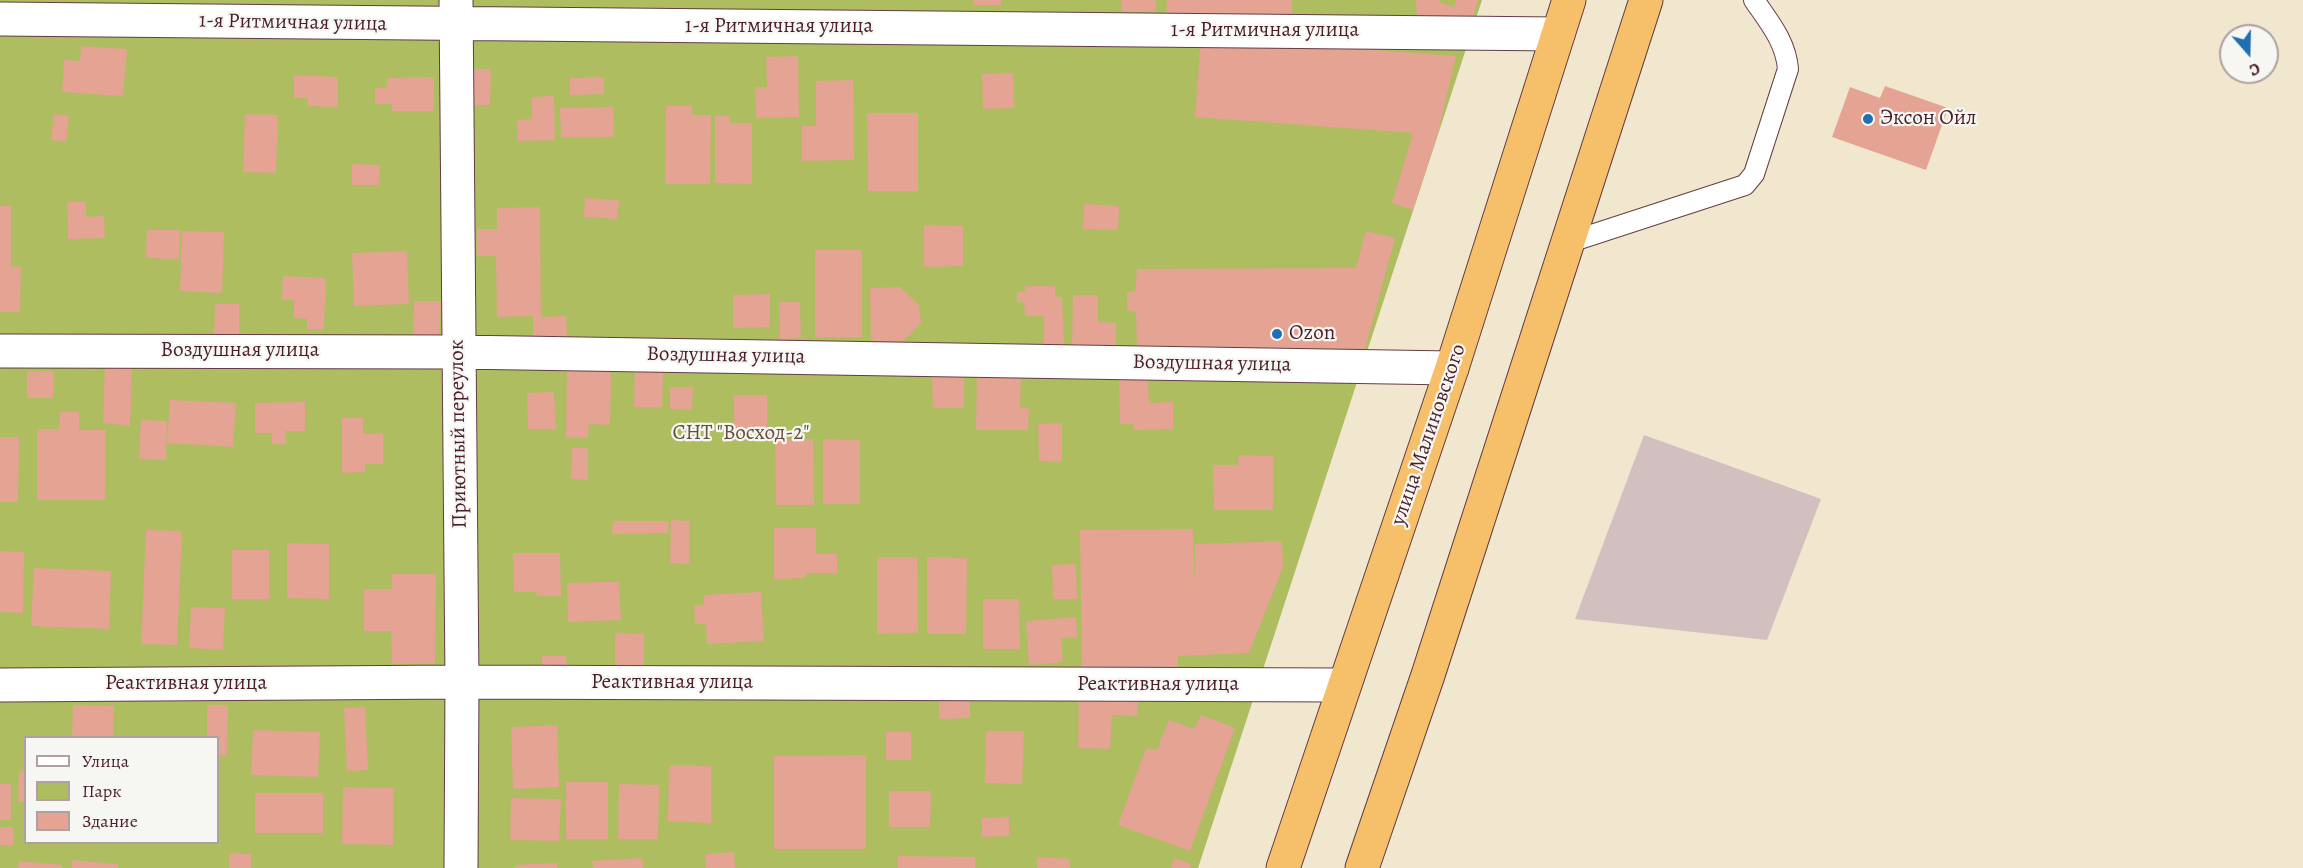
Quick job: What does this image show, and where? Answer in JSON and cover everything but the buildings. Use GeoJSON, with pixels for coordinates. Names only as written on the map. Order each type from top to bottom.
{"type":"FeatureCollection","features":[{"type":"Feature","properties":{"kind":"highway","name":"улица Малиновского"},"geometry":{"type":"LineString","coordinates":[[1283,868],[1452,368],[1569,0]]}},
{"type":"Feature","properties":{"kind":"highway"},"geometry":{"type":"LineString","coordinates":[[1362,868],[1428,675],[1646,0]]}},
{"type":"Feature","properties":{"kind":"street","name":"1-я Ритмичная улица"},"geometry":{"type":"LineString","coordinates":[[0,19],[456,12],[1558,34]]}},
{"type":"Feature","properties":{"kind":"street","name":"Приютный переулок"},"geometry":{"type":"LineString","coordinates":[[456,12],[462,682],[460,868]]}},
{"type":"Feature","properties":{"kind":"street","name":"Воздушная улица"},"geometry":{"type":"LineString","coordinates":[[0,351],[458,352],[1452,368]]}},
{"type":"Feature","properties":{"kind":"street","name":"Реактивная улица"},"geometry":{"type":"LineString","coordinates":[[0,685],[462,682],[1343,685]]}},
{"type":"Feature","properties":{"kind":"lane"},"geometry":{"type":"LineString","coordinates":[[1568,243],[1738,187],[1745,184],[1754,174],[1788,69],[1787,54],[1781,39],[1754,0]]}},
{"type":"Feature","properties":{"kind":"shaded area"},"geometry":{"type":"Polygon","coordinates":[[[1644,435],[1821,499],[1767,640],[1575,619],[1644,435]]]}},
{"type":"Feature","properties":{"kind":"green space","name":"СНТ \"Восход-2\""},"geometry":{"type":"Polygon","coordinates":[[[0,0],[1482,0],[1198,868],[0,868],[0,0]]]}},
{"type":"Feature","properties":{"kind":"place","name":"Эксон Ойл"},"geometry":{"type":"Point","coordinates":[1868,119]}},
{"type":"Feature","properties":{"kind":"place","name":"Ozon"},"geometry":{"type":"Point","coordinates":[1277,334]}}]}
